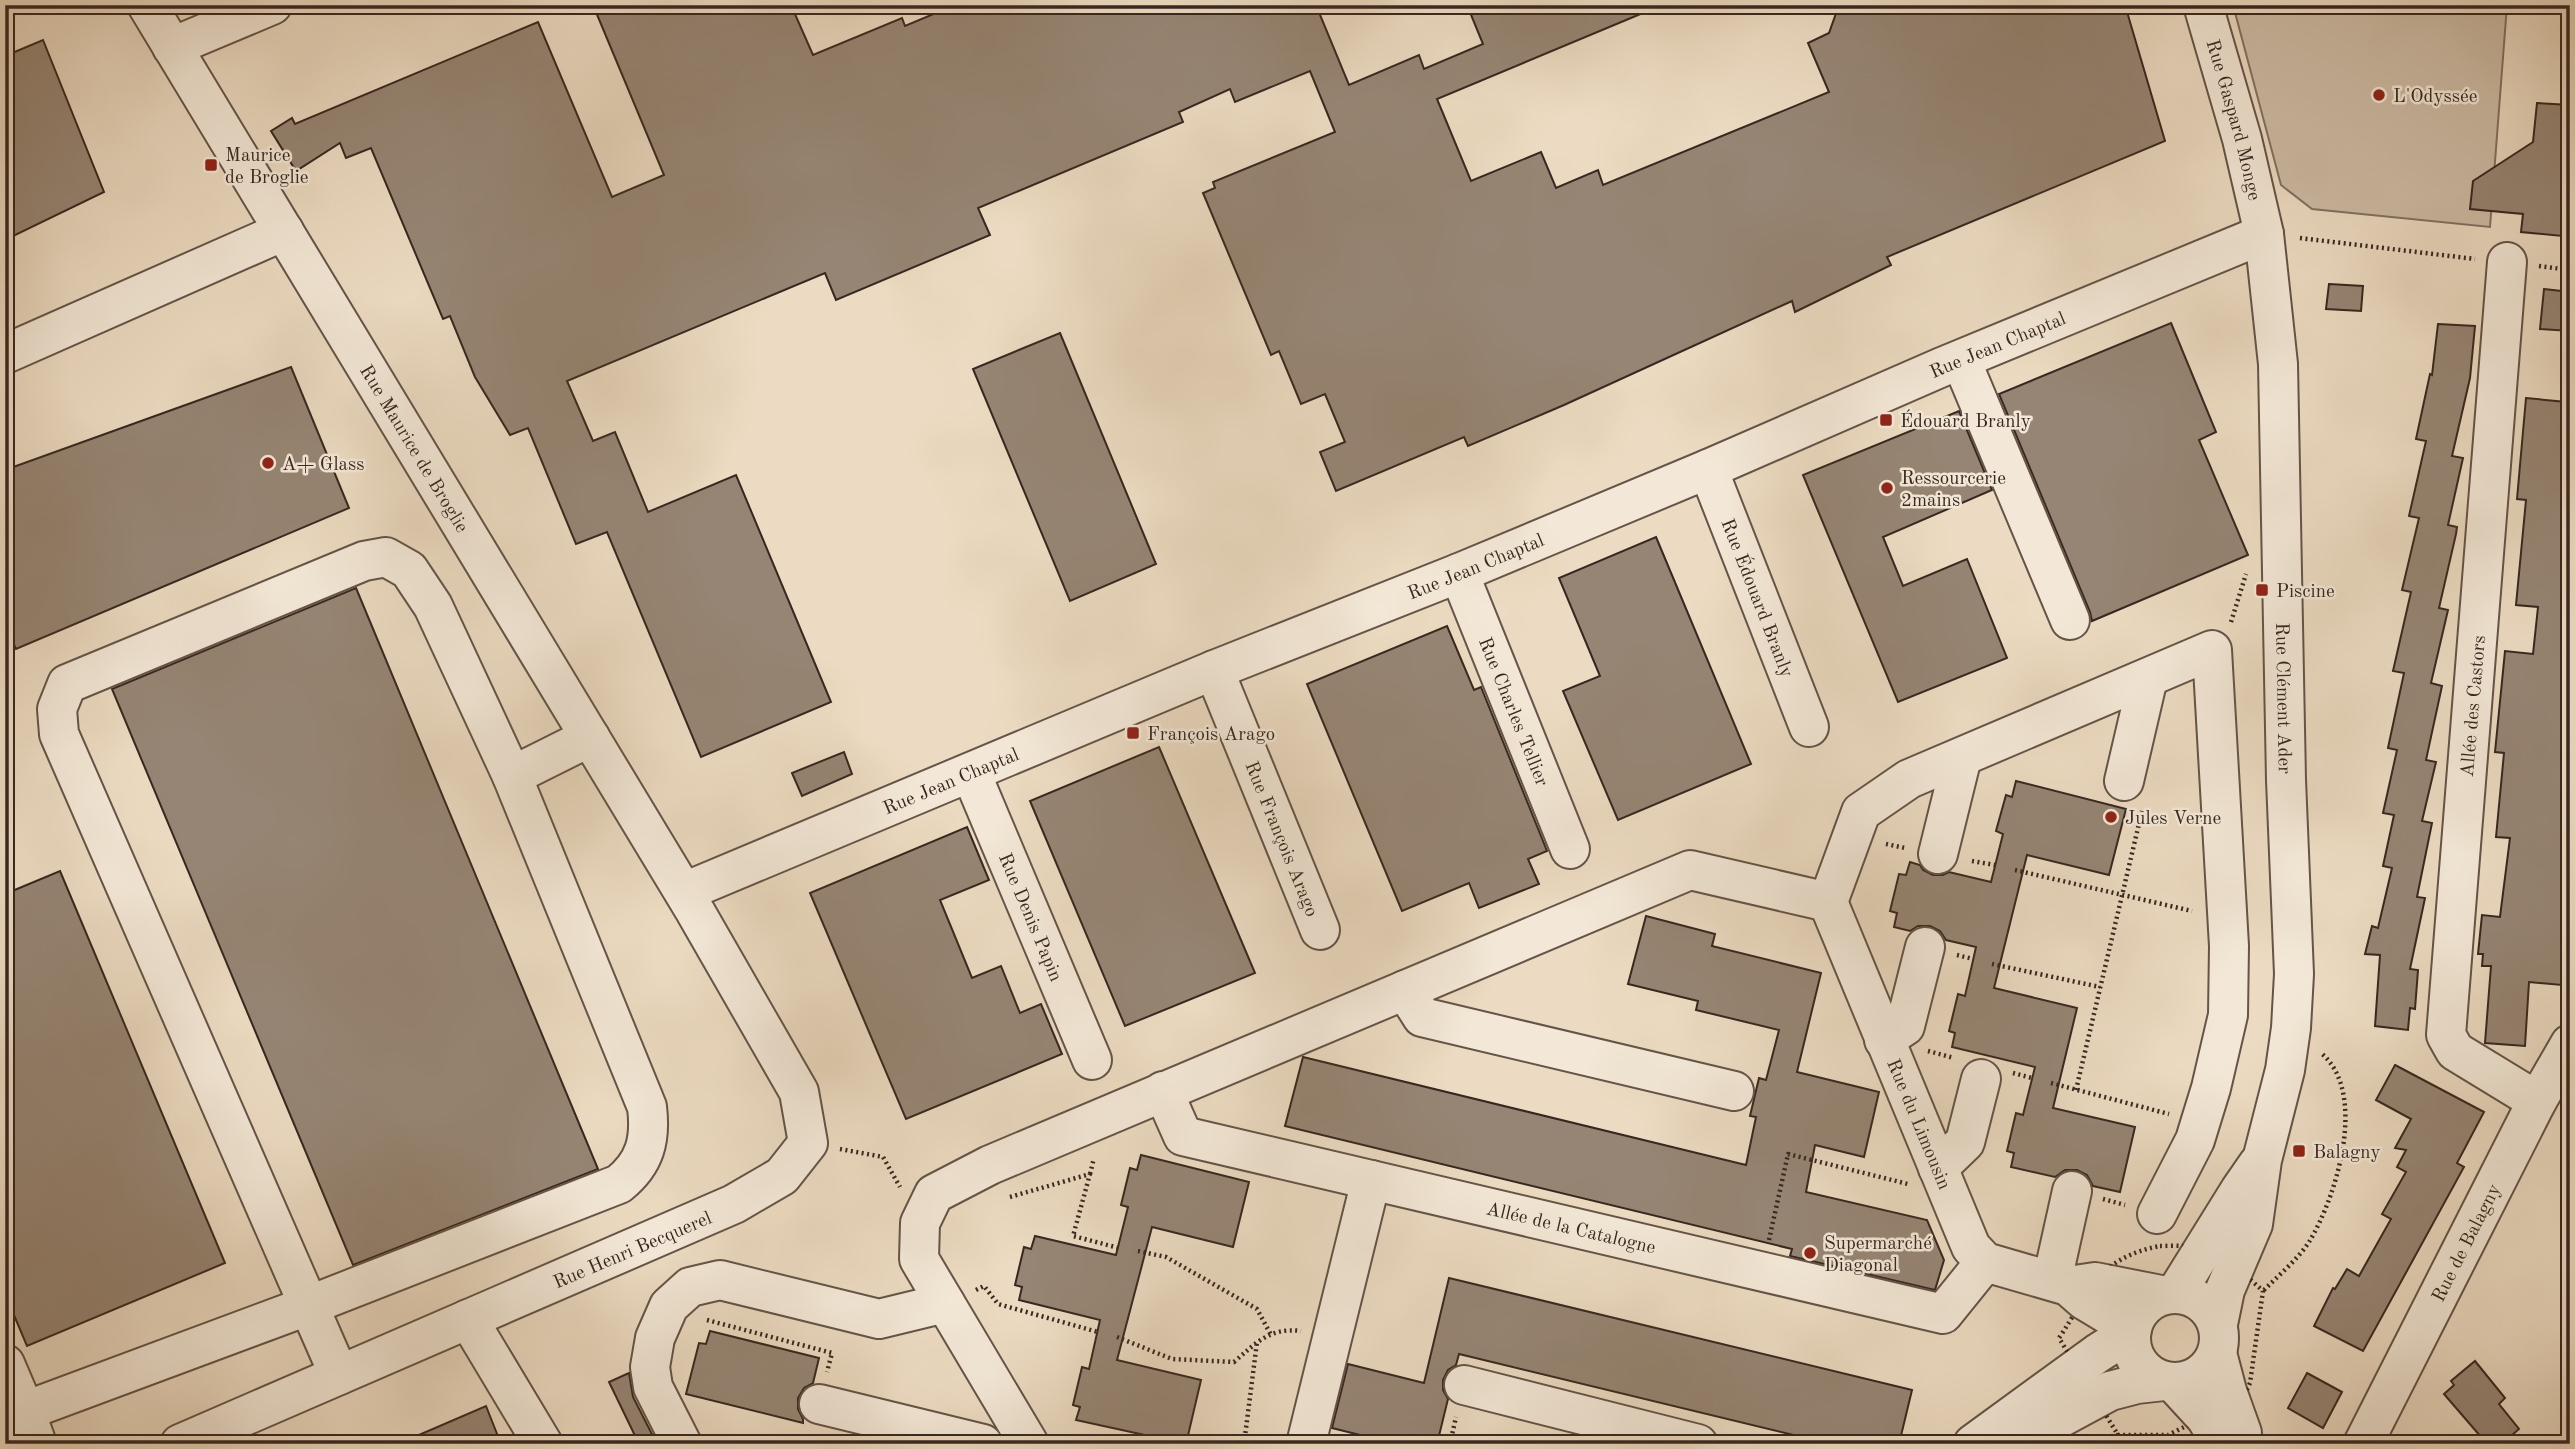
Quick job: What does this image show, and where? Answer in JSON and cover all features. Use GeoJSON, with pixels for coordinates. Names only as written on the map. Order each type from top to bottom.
{"type":"FeatureCollection","features":[{"type":"Feature","properties":{"kind":"street","name":"Rue Maurice de Broglie"},"geometry":{"type":"LineString","coordinates":[[147,5],[684,892]]}},
{"type":"Feature","properties":{"kind":"street"},"geometry":{"type":"LineString","coordinates":[[172,47],[272,5]]}},
{"type":"Feature","properties":{"kind":"street","name":"Rue Gaspard Monge"},"geometry":{"type":"LineString","coordinates":[[2203,5],[2242,139],[2264,234]]}},
{"type":"Feature","properties":{"kind":"street"},"geometry":{"type":"LineString","coordinates":[[5,354],[284,231]]}},
{"type":"Feature","properties":{"kind":"street","name":"Rue Jean Chaptal"},"geometry":{"type":"LineString","coordinates":[[684,892],[1214,670],[1459,573],[2264,234]]}},
{"type":"Feature","properties":{"kind":"street","name":"Rue Clément Ader"},"geometry":{"type":"LineString","coordinates":[[2218,1338],[2225,1290],[2253,1224],[2262,1160],[2278,1101],[2291,1028],[2294,974],[2286,780],[2278,364],[2264,234]]}},
{"type":"Feature","properties":{"kind":"street","name":"Allée des Castors"},"geometry":{"type":"LineString","coordinates":[[2507,262],[2446,1035],[2455,1051],[2537,1101]]}},
{"type":"Feature","properties":{"kind":"street"},"geometry":{"type":"LineString","coordinates":[[1961,360],[2070,620]]}},
{"type":"Feature","properties":{"kind":"street","name":"Rue Édouard Branly"},"geometry":{"type":"LineString","coordinates":[[1708,469],[1809,727]]}},
{"type":"Feature","properties":{"kind":"street"},"geometry":{"type":"LineString","coordinates":[[5,1364],[31,1428],[310,1305],[619,1184],[634,1172],[645,1150],[649,1126],[646,1107],[512,776],[433,606],[409,570],[386,557],[364,561],[67,684],[57,709],[60,734],[310,1305],[339,1375]]}},
{"type":"Feature","properties":{"kind":"street","name":"Rue Charles Tellier"},"geometry":{"type":"LineString","coordinates":[[1459,573],[1570,849]]}},
{"type":"Feature","properties":{"kind":"street"},"geometry":{"type":"LineString","coordinates":[[1015,1439],[946,1303],[919,1259],[920,1223],[934,1194],[990,1165],[1690,870],[1828,902],[1861,812],[1909,779],[2212,650],[2227,920],[2228,1015],[2195,1140],[2157,1214]]}},
{"type":"Feature","properties":{"kind":"street","name":"Rue François Arago"},"geometry":{"type":"LineString","coordinates":[[1214,670],[1320,930]]}},
{"type":"Feature","properties":{"kind":"street"},"geometry":{"type":"LineString","coordinates":[[2124,781],[2148,678]]}},
{"type":"Feature","properties":{"kind":"street"},"geometry":{"type":"LineString","coordinates":[[512,776],[590,737]]}},
{"type":"Feature","properties":{"kind":"street"},"geometry":{"type":"LineString","coordinates":[[1938,855],[1962,757]]}},
{"type":"Feature","properties":{"kind":"street","name":"Rue Denis Papin"},"geometry":{"type":"LineString","coordinates":[[971,773],[1091,1060]]}},
{"type":"Feature","properties":{"kind":"street"},"geometry":{"type":"LineString","coordinates":[[684,892],[799,1092],[808,1143]]}},
{"type":"Feature","properties":{"kind":"street","name":"Rue du Limousin"},"geometry":{"type":"LineString","coordinates":[[1828,902],[1971,1247],[1985,1262]]}},
{"type":"Feature","properties":{"kind":"street"},"geometry":{"type":"LineString","coordinates":[[1884,1040],[1905,1026],[1925,947]]}},
{"type":"Feature","properties":{"kind":"street"},"geometry":{"type":"LineString","coordinates":[[1405,990],[1422,1017],[1734,1091]]}},
{"type":"Feature","properties":{"kind":"street","name":"Rue de Balagny"},"geometry":{"type":"LineString","coordinates":[[2363,1444],[2537,1101],[2570,1044]]}},
{"type":"Feature","properties":{"kind":"street"},"geometry":{"type":"LineString","coordinates":[[1938,1168],[1965,1142],[1980,1079]]}},
{"type":"Feature","properties":{"kind":"street","name":"Allée de la Catalogne"},"geometry":{"type":"LineString","coordinates":[[1163,1091],[1183,1136],[1943,1314],[1985,1262]]}},
{"type":"Feature","properties":{"kind":"street","name":"Rue Henri Becquerel"},"geometry":{"type":"LineString","coordinates":[[180,1444],[734,1204],[782,1176],[808,1143]]}},
{"type":"Feature","properties":{"kind":"street","name":"Rue Clément Ader"},"geometry":{"type":"LineString","coordinates":[[2169,1294],[2262,1160]]}},
{"type":"Feature","properties":{"kind":"street"},"geometry":{"type":"LineString","coordinates":[[1306,1444],[1371,1180]]}},
{"type":"Feature","properties":{"kind":"street"},"geometry":{"type":"LineString","coordinates":[[2060,1284],[2072,1191]]}},
{"type":"Feature","properties":{"kind":"street"},"geometry":{"type":"LineString","coordinates":[[1985,1262],[2060,1284],[2132,1331]]}},
{"type":"Feature","properties":{"kind":"street"},"geometry":{"type":"LineString","coordinates":[[682,1444],[653,1387],[650,1367],[655,1338],[668,1310],[690,1287],[720,1280],[879,1319],[946,1303]]}},
{"type":"Feature","properties":{"kind":"street"},"geometry":{"type":"LineString","coordinates":[[2060,1284],[2088,1281],[2197,1298],[2213,1314],[2227,1391],[2242,1433],[2242,1444]]}},
{"type":"Feature","properties":{"kind":"street"},"geometry":{"type":"LineString","coordinates":[[2169,1294],[2142,1308],[2132,1331],[2135,1357],[2152,1376],[2169,1382],[2206,1418],[2221,1444]]}},
{"type":"Feature","properties":{"kind":"street"},"geometry":{"type":"LineString","coordinates":[[468,1319],[543,1444]]}},
{"type":"Feature","properties":{"kind":"street"},"geometry":{"type":"LineString","coordinates":[[1973,1444],[2132,1331]]}},
{"type":"Feature","properties":{"kind":"street"},"geometry":{"type":"LineString","coordinates":[[2012,1444],[2110,1391],[2137,1384],[2184,1382],[2204,1372],[2218,1338]]}},
{"type":"Feature","properties":{"kind":"street"},"geometry":{"type":"LineString","coordinates":[[1464,1385],[1698,1444]]}},
{"type":"Feature","properties":{"kind":"street"},"geometry":{"type":"LineString","coordinates":[[818,1404],[983,1444]]}},
{"type":"Feature","properties":{"kind":"path"},"geometry":{"type":"LineString","coordinates":[[2264,234],[2570,270]]}},
{"type":"Feature","properties":{"kind":"path"},"geometry":{"type":"LineString","coordinates":[[2212,650],[2224,644],[2247,570]]}},
{"type":"Feature","properties":{"kind":"path"},"geometry":{"type":"LineString","coordinates":[[2076,1090],[2143,809],[2124,781]]}},
{"type":"Feature","properties":{"kind":"path"},"geometry":{"type":"LineString","coordinates":[[2015,870],[2227,920]]}},
{"type":"Feature","properties":{"kind":"path"},"geometry":{"type":"LineString","coordinates":[[1992,964],[2100,987]]}},
{"type":"Feature","properties":{"kind":"path"},"geometry":{"type":"LineString","coordinates":[[2263,1291],[2306,1245],[2322,1218],[2334,1186],[2346,1119],[2343,1093],[2332,1062],[2291,1028]]}},
{"type":"Feature","properties":{"kind":"path"},"geometry":{"type":"LineString","coordinates":[[2051,1083],[2200,1122]]}},
{"type":"Feature","properties":{"kind":"path"},"geometry":{"type":"LineString","coordinates":[[808,1143],[883,1157]]}},
{"type":"Feature","properties":{"kind":"path"},"geometry":{"type":"LineString","coordinates":[[1762,1271],[1788,1154],[1914,1185],[1938,1168]]}},
{"type":"Feature","properties":{"kind":"path"},"geometry":{"type":"LineString","coordinates":[[990,1165],[1009,1197],[1090,1174],[1073,1236],[1119,1248]]}},
{"type":"Feature","properties":{"kind":"path"},"geometry":{"type":"LineString","coordinates":[[1138,1251],[1166,1257],[1257,1309],[1270,1335]]}},
{"type":"Feature","properties":{"kind":"path"},"geometry":{"type":"LineString","coordinates":[[946,1303],[984,1286],[998,1304],[1097,1332]]}},
{"type":"Feature","properties":{"kind":"path"},"geometry":{"type":"LineString","coordinates":[[668,1310],[832,1353],[818,1404]]}},
{"type":"Feature","properties":{"kind":"path"},"geometry":{"type":"LineString","coordinates":[[1117,1337],[1172,1359],[1234,1362],[1257,1342],[1284,1329],[1333,1334]]}},
{"type":"Feature","properties":{"kind":"path"},"geometry":{"type":"LineString","coordinates":[[1244,1444],[1257,1342]]}},
{"type":"Feature","properties":{"kind":"path"},"geometry":{"type":"LineString","coordinates":[[2118,1435],[2122,1444]]}},
{"type":"Feature","properties":{"kind":"shaded area","name":"L'Odyssée"},"geometry":{"type":"Polygon","coordinates":[[[2233,5],[2507,5],[2490,227],[2312,209],[2281,185],[2233,5]]]}},
{"type":"Feature","properties":{"kind":"building"},"geometry":{"type":"Polygon","coordinates":[[[593,5],[791,5],[813,55],[902,18],[905,26],[955,5],[1316,5],[1349,85],[1419,55],[1424,69],[1483,44],[1467,5],[1662,5],[1437,99],[1471,181],[1541,152],[1556,188],[1598,170],[1603,185],[1829,92],[1808,43],[1829,33],[1839,5],[2125,5],[2165,141],[1887,257],[1891,265],[1795,312],[1792,301],[1468,446],[1464,437],[1336,491],[1320,452],[1345,442],[1325,394],[1301,404],[1279,351],[1271,355],[1203,193],[1215,188],[1213,182],[1335,132],[1310,71],[1235,102],[1230,89],[1179,112],[1183,122],[978,208],[990,235],[836,300],[825,273],[567,381],[593,441],[615,432],[648,512],[736,475],[831,702],[701,757],[607,532],[576,544],[528,428],[510,435],[475,377],[450,316],[443,319],[371,148],[346,158],[340,143],[296,171],[271,131],[292,118],[295,124],[538,22],[612,197],[664,175],[593,5]]]}},
{"type":"Feature","properties":{"kind":"building"},"geometry":{"type":"Polygon","coordinates":[[[43,40],[104,192],[5,240],[5,56],[43,40]]]}},
{"type":"Feature","properties":{"kind":"building"},"geometry":{"type":"Polygon","coordinates":[[[2537,103],[2570,105],[2562,236],[2521,232],[2523,214],[2470,209],[2473,181],[2533,142],[2537,103]]]}},
{"type":"Feature","properties":{"kind":"building"},"geometry":{"type":"Polygon","coordinates":[[[2329,284],[2363,286],[2361,311],[2326,309],[2329,284]]]}},
{"type":"Feature","properties":{"kind":"building"},"geometry":{"type":"Polygon","coordinates":[[[2544,289],[2570,292],[2570,331],[2540,329],[2544,289]]]}},
{"type":"Feature","properties":{"kind":"building"},"geometry":{"type":"Polygon","coordinates":[[[2171,323],[2216,432],[2199,440],[2248,555],[2092,621],[1999,394],[2171,323]]]}},
{"type":"Feature","properties":{"kind":"building"},"geometry":{"type":"Polygon","coordinates":[[[2438,324],[2475,326],[2470,378],[2452,456],[2463,458],[2448,525],[2457,527],[2456,534],[2439,608],[2448,610],[2431,683],[2442,686],[2426,760],[2436,762],[2422,821],[2432,823],[2417,897],[2425,898],[2410,969],[2418,970],[2415,1009],[2410,1008],[2408,1030],[2375,1026],[2380,955],[2365,954],[2372,926],[2378,928],[2392,868],[2383,866],[2394,815],[2383,813],[2397,750],[2388,748],[2404,673],[2393,671],[2411,592],[2402,590],[2419,518],[2409,516],[2426,441],[2416,439],[2430,374],[2432,375],[2438,324]]]}},
{"type":"Feature","properties":{"kind":"building"},"geometry":{"type":"Polygon","coordinates":[[[1060,333],[1156,564],[1070,601],[973,369],[1060,333]]]}},
{"type":"Feature","properties":{"kind":"building"},"geometry":{"type":"Polygon","coordinates":[[[291,367],[349,508],[16,649],[5,625],[5,470],[291,367]]]}},
{"type":"Feature","properties":{"kind":"building"},"geometry":{"type":"Polygon","coordinates":[[[2526,398],[2566,402],[2563,442],[2570,443],[2570,582],[2563,656],[2570,657],[2570,926],[2567,925],[2562,985],[2529,982],[2525,1046],[2485,1043],[2491,966],[2482,966],[2483,954],[2478,954],[2482,915],[2500,917],[2510,838],[2496,837],[2504,753],[2495,752],[2505,651],[2533,654],[2538,607],[2516,605],[2526,500],[2517,499],[2526,398]]]}},
{"type":"Feature","properties":{"kind":"building"},"geometry":{"type":"Polygon","coordinates":[[[1959,411],[1992,490],[1883,537],[1903,586],[1967,559],[2007,658],[1898,702],[1803,475],[1959,411]]]}},
{"type":"Feature","properties":{"kind":"building"},"geometry":{"type":"Polygon","coordinates":[[[1656,537],[1751,764],[1618,820],[1563,691],[1600,676],[1559,578],[1656,537]]]}},
{"type":"Feature","properties":{"kind":"building"},"geometry":{"type":"Polygon","coordinates":[[[356,588],[598,1169],[353,1265],[112,689],[356,588]]]}},
{"type":"Feature","properties":{"kind":"building"},"geometry":{"type":"Polygon","coordinates":[[[1447,626],[1474,690],[1481,687],[1547,851],[1528,859],[1539,884],[1479,908],[1469,883],[1402,911],[1307,684],[1447,626]]]}},
{"type":"Feature","properties":{"kind":"building"},"geometry":{"type":"Polygon","coordinates":[[[1159,747],[1255,973],[1125,1026],[1030,801],[1159,747]]]}},
{"type":"Feature","properties":{"kind":"building"},"geometry":{"type":"Polygon","coordinates":[[[844,752],[852,774],[802,796],[792,773],[844,752]]]}},
{"type":"Feature","properties":{"kind":"building"},"geometry":{"type":"Polygon","coordinates":[[[2016,781],[2126,809],[2109,875],[2027,855],[1994,988],[2077,1008],[2053,1108],[2135,1127],[2120,1192],[2093,1186],[2087,1175],[2077,1170],[2065,1170],[2055,1177],[2011,1167],[2014,1153],[2007,1151],[2016,1113],[2023,1115],[2035,1067],[1952,1047],[1955,1033],[1949,1031],[1958,994],[1965,996],[1976,947],[1946,940],[1940,931],[1930,926],[1918,926],[1910,931],[1894,927],[1897,913],[1890,911],[1899,874],[1906,875],[1910,862],[1920,865],[1923,870],[1933,875],[1949,872],[1991,882],[2003,834],[1996,831],[2006,795],[2012,797],[2016,781]]]}},
{"type":"Feature","properties":{"kind":"building"},"geometry":{"type":"Polygon","coordinates":[[[967,827],[989,880],[940,900],[972,978],[1001,966],[1020,1013],[1041,1004],[1062,1054],[906,1119],[810,893],[967,827]]]}},
{"type":"Feature","properties":{"kind":"building"},"geometry":{"type":"Polygon","coordinates":[[[60,871],[225,1263],[27,1346],[5,1294],[5,894],[60,871]]]}},
{"type":"Feature","properties":{"kind":"building"},"geometry":{"type":"Polygon","coordinates":[[[1646,916],[1715,934],[1712,946],[1821,973],[1797,1072],[1879,1092],[1864,1157],[1815,1145],[1806,1192],[1927,1220],[1944,1260],[1935,1290],[1790,1256],[1792,1249],[1285,1126],[1303,1057],[1746,1165],[1756,1117],[1750,1116],[1759,1078],[1766,1080],[1779,1030],[1696,1010],[1698,1001],[1628,984],[1646,916]]]}},
{"type":"Feature","properties":{"kind":"building"},"geometry":{"type":"Polygon","coordinates":[[[2395,1065],[2484,1112],[2457,1163],[2464,1167],[2363,1351],[2314,1326],[2333,1288],[2335,1289],[2347,1269],[2359,1276],[2391,1219],[2382,1214],[2406,1172],[2397,1167],[2406,1150],[2395,1148],[2411,1119],[2376,1100],[2395,1065]]]}},
{"type":"Feature","properties":{"kind":"building"},"geometry":{"type":"Polygon","coordinates":[[[1141,1155],[1249,1182],[1233,1247],[1152,1227],[1117,1360],[1201,1380],[1186,1444],[1076,1420],[1080,1407],[1073,1405],[1082,1367],[1089,1369],[1100,1320],[1019,1300],[1022,1287],[1015,1285],[1024,1247],[1031,1249],[1035,1236],[1116,1255],[1128,1207],[1121,1205],[1130,1168],[1137,1170],[1141,1155]]]}},
{"type":"Feature","properties":{"kind":"building"},"geometry":{"type":"Polygon","coordinates":[[[1449,1278],[1912,1390],[1899,1444],[1831,1444],[1459,1354],[1456,1365],[1448,1370],[1443,1380],[1443,1390],[1448,1399],[1437,1444],[1396,1444],[1332,1428],[1348,1364],[1424,1383],[1449,1278]]]}},
{"type":"Feature","properties":{"kind":"building"},"geometry":{"type":"Polygon","coordinates":[[[710,1331],[819,1358],[813,1383],[804,1388],[798,1398],[798,1409],[803,1423],[686,1394],[699,1343],[706,1344],[710,1331]]]}},
{"type":"Feature","properties":{"kind":"building"},"geometry":{"type":"Polygon","coordinates":[[[2475,1361],[2505,1398],[2499,1404],[2519,1429],[2502,1444],[2487,1444],[2444,1394],[2454,1385],[2451,1381],[2475,1361]]]}},
{"type":"Feature","properties":{"kind":"building"},"geometry":{"type":"Polygon","coordinates":[[[629,1373],[633,1397],[657,1444],[639,1444],[609,1382],[629,1373]]]}},
{"type":"Feature","properties":{"kind":"building"},"geometry":{"type":"Polygon","coordinates":[[[2307,1373],[2342,1392],[2323,1428],[2288,1408],[2307,1373]]]}},
{"type":"Feature","properties":{"kind":"building"},"geometry":{"type":"Polygon","coordinates":[[[486,1406],[501,1444],[398,1444],[486,1406]]]}},
{"type":"Feature","properties":{"kind":"place","name":"L'Odyssée"},"geometry":{"type":"Point","coordinates":[2379,95]}},
{"type":"Feature","properties":{"kind":"place","name":"Maurice de Broglie"},"geometry":{"type":"Point","coordinates":[211,165]}},
{"type":"Feature","properties":{"kind":"place","name":"Édouard Branly"},"geometry":{"type":"Point","coordinates":[1886,420]}},
{"type":"Feature","properties":{"kind":"place","name":"A+ Glass"},"geometry":{"type":"Point","coordinates":[268,463]}},
{"type":"Feature","properties":{"kind":"place","name":"Ressourcerie 2mains"},"geometry":{"type":"Point","coordinates":[1887,488]}},
{"type":"Feature","properties":{"kind":"place","name":"Piscine"},"geometry":{"type":"Point","coordinates":[2262,590]}},
{"type":"Feature","properties":{"kind":"place","name":"François Arago"},"geometry":{"type":"Point","coordinates":[1133,733]}},
{"type":"Feature","properties":{"kind":"place","name":"Jules Verne"},"geometry":{"type":"Point","coordinates":[2111,817]}},
{"type":"Feature","properties":{"kind":"place","name":"Balagny"},"geometry":{"type":"Point","coordinates":[2299,1151]}},
{"type":"Feature","properties":{"kind":"place","name":"Supermarché Diagonal"},"geometry":{"type":"Point","coordinates":[1810,1253]}}]}
